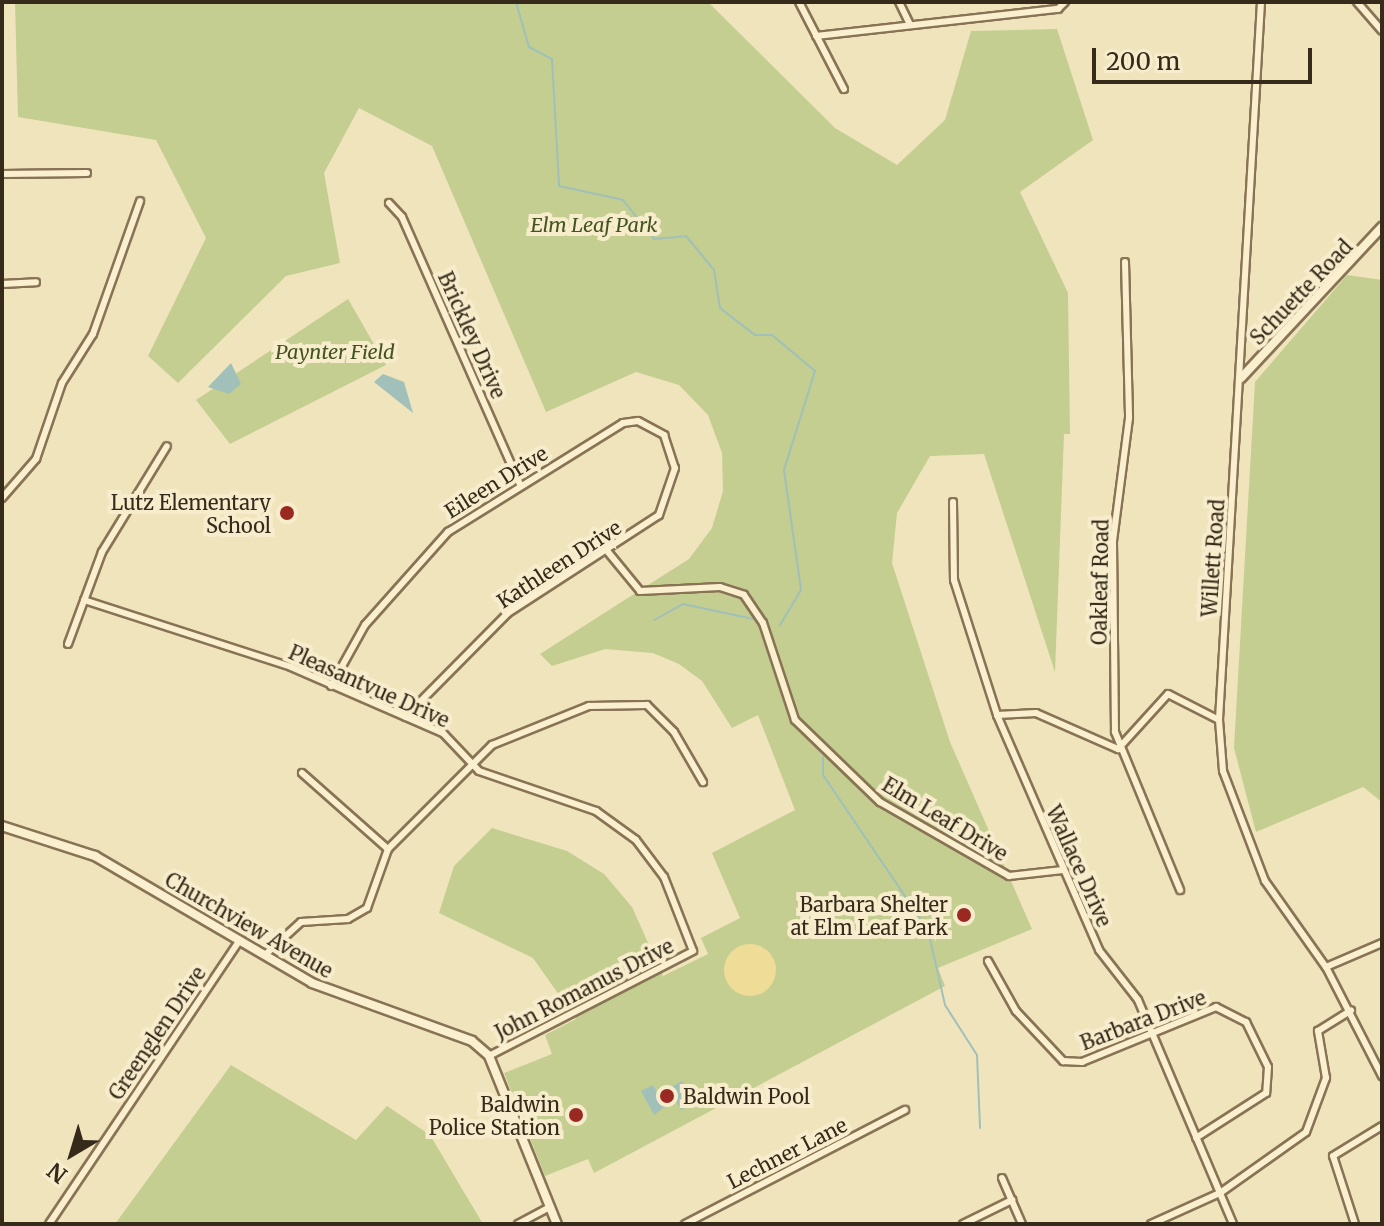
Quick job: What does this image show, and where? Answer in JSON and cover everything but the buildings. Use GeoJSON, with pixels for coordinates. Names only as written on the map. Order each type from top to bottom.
{"type":"FeatureCollection","features":[{"type":"Feature","properties":{"kind":"street"},"geometry":{"type":"LineString","coordinates":[[799,2],[844,89]]}},
{"type":"Feature","properties":{"kind":"street"},"geometry":{"type":"LineString","coordinates":[[899,2],[910,25]]}},
{"type":"Feature","properties":{"kind":"street"},"geometry":{"type":"LineString","coordinates":[[816,36],[1058,9],[1065,2]]}},
{"type":"Feature","properties":{"kind":"street","name":"Willett Road"},"geometry":{"type":"LineString","coordinates":[[1261,2],[1219,720],[1240,827],[1265,881],[1326,967],[1351,1010],[1382,1076]]}},
{"type":"Feature","properties":{"kind":"street"},"geometry":{"type":"LineString","coordinates":[[1357,2],[1382,31]]}},
{"type":"Feature","properties":{"kind":"street"},"geometry":{"type":"LineString","coordinates":[[2,174],[87,173]]}},
{"type":"Feature","properties":{"kind":"street"},"geometry":{"type":"LineString","coordinates":[[2,498],[36,459],[62,383],[93,334],[140,201]]}},
{"type":"Feature","properties":{"kind":"street","name":"Brickley Drive"},"geometry":{"type":"LineString","coordinates":[[389,203],[402,217],[520,485]]}},
{"type":"Feature","properties":{"kind":"street","name":"Schuette Road"},"geometry":{"type":"LineString","coordinates":[[1241,378],[1382,227]]}},
{"type":"Feature","properties":{"kind":"street","name":"Oakleaf Road"},"geometry":{"type":"LineString","coordinates":[[1125,262],[1129,418],[1113,542],[1118,749],[1180,890]]}},
{"type":"Feature","properties":{"kind":"street"},"geometry":{"type":"LineString","coordinates":[[2,284],[36,282]]}},
{"type":"Feature","properties":{"kind":"street","name":"Eileen Drive"},"geometry":{"type":"LineString","coordinates":[[331,686],[365,625],[441,537],[623,423],[649,424]]}},
{"type":"Feature","properties":{"kind":"street","name":"Kathleen Drive"},"geometry":{"type":"LineString","coordinates":[[405,717],[508,613],[647,527],[667,502],[675,468],[664,435],[649,424]]}},
{"type":"Feature","properties":{"kind":"street"},"geometry":{"type":"LineString","coordinates":[[68,644],[121,514],[167,446]]}},
{"type":"Feature","properties":{"kind":"street","name":"Wallace Drive"},"geometry":{"type":"LineString","coordinates":[[953,502],[954,580],[997,715],[1099,950],[1138,1000],[1233,1224]]}},
{"type":"Feature","properties":{"kind":"street","name":"Elm Leaf Drive"},"geometry":{"type":"LineString","coordinates":[[608,552],[640,591],[720,587],[744,595],[763,623],[795,720],[880,802],[1009,876],[1063,870]]}},
{"type":"Feature","properties":{"kind":"street","name":"Pleasantvue Drive"},"geometry":{"type":"LineString","coordinates":[[84,600],[331,686],[443,733],[471,765],[619,824],[664,877],[693,951]]}},
{"type":"Feature","properties":{"kind":"street"},"geometry":{"type":"LineString","coordinates":[[997,715],[1036,713],[1118,749],[1168,694],[1219,720]]}},
{"type":"Feature","properties":{"kind":"street"},"geometry":{"type":"LineString","coordinates":[[266,954],[301,922],[359,915],[372,900],[388,849],[492,745],[589,706],[625,701],[661,716],[703,782]]}},
{"type":"Feature","properties":{"kind":"street"},"geometry":{"type":"LineString","coordinates":[[302,773],[388,849]]}},
{"type":"Feature","properties":{"kind":"street","name":"Churchview Avenue"},"geometry":{"type":"LineString","coordinates":[[2,826],[95,856],[334,993],[450,1029],[489,1056]]}},
{"type":"Feature","properties":{"kind":"street","name":"Greenglen Drive"},"geometry":{"type":"LineString","coordinates":[[49,1224],[240,940]]}},
{"type":"Feature","properties":{"kind":"street"},"geometry":{"type":"LineString","coordinates":[[1326,967],[1382,943]]}},
{"type":"Feature","properties":{"kind":"street","name":"John Romanus Drive"},"geometry":{"type":"LineString","coordinates":[[489,1056],[693,951]]}},
{"type":"Feature","properties":{"kind":"street","name":"Barbara Drive"},"geometry":{"type":"LineString","coordinates":[[988,961],[1031,1032],[1063,1061],[1082,1062],[1216,1007],[1234,1012],[1254,1033],[1268,1067],[1266,1093],[1196,1138]]}},
{"type":"Feature","properties":{"kind":"street"},"geometry":{"type":"LineString","coordinates":[[1151,1224],[1220,1193],[1306,1132],[1326,1078],[1318,1031],[1351,1010]]}},
{"type":"Feature","properties":{"kind":"street"},"geometry":{"type":"LineString","coordinates":[[489,1056],[557,1224]]}},
{"type":"Feature","properties":{"kind":"street","name":"Lechner Lane"},"geometry":{"type":"LineString","coordinates":[[685,1224],[905,1110]]}},
{"type":"Feature","properties":{"kind":"street"},"geometry":{"type":"LineString","coordinates":[[1355,1224],[1333,1156],[1382,1126]]}},
{"type":"Feature","properties":{"kind":"street"},"geometry":{"type":"LineString","coordinates":[[1002,1178],[1022,1224]]}},
{"type":"Feature","properties":{"kind":"street"},"geometry":{"type":"LineString","coordinates":[[963,1224],[1012,1200]]}},
{"type":"Feature","properties":{"kind":"street"},"geometry":{"type":"LineString","coordinates":[[518,1224],[550,1207]]}},
{"type":"Feature","properties":{"kind":"green space","name":"Elm Leaf Park"},"geometry":{"type":"Polygon","coordinates":[[[15,2],[708,2],[835,128],[897,165],[945,120],[971,31],[1057,29],[1093,140],[1020,192],[1068,293],[1070,434],[1064,434],[1055,672],[984,454],[930,456],[897,513],[892,563],[950,742],[1032,929],[938,968],[945,986],[594,1173],[588,1159],[545,1176],[504,1073],[552,1054],[545,1035],[576,1019],[533,958],[439,913],[454,866],[492,828],[567,851],[604,874],[632,907],[663,976],[708,954],[701,938],[740,918],[712,853],[795,810],[758,715],[732,728],[702,681],[679,664],[653,653],[605,649],[552,666],[540,654],[689,559],[712,528],[723,491],[722,453],[708,415],[679,385],[636,372],[546,412],[432,146],[359,108],[324,173],[340,263],[286,276],[178,383],[148,356],[206,238],[156,140],[18,117],[15,2]]]}},
{"type":"Feature","properties":{"kind":"green space"},"geometry":{"type":"Polygon","coordinates":[[[1347,275],[1382,280],[1382,802],[1363,787],[1256,832],[1234,748],[1255,382],[1347,275]]]}},
{"type":"Feature","properties":{"kind":"green space","name":"Paynter Field"},"geometry":{"type":"Polygon","coordinates":[[[348,299],[386,365],[230,444],[196,400],[348,299]]]}},
{"type":"Feature","properties":{"kind":"green space"},"geometry":{"type":"Polygon","coordinates":[[[231,1065],[356,1140],[387,1106],[430,1135],[483,1224],[115,1224],[231,1065]]]}},
{"type":"Feature","properties":{"kind":"sand"},"geometry":{"type":"Polygon","coordinates":[[[750,944],[768,952],[776,970],[768,988],[750,996],[732,988],[724,970],[732,952],[750,944]]]}},
{"type":"Feature","properties":{"kind":"water"},"geometry":{"type":"Polygon","coordinates":[[[231,363],[241,384],[229,394],[208,387],[231,363]]]}},
{"type":"Feature","properties":{"kind":"water"},"geometry":{"type":"Polygon","coordinates":[[[383,374],[404,382],[413,413],[374,382],[383,374]]]}},
{"type":"Feature","properties":{"kind":"water","name":"Baldwin Pool"},"geometry":{"type":"Polygon","coordinates":[[[682,1081],[694,1103],[681,1110],[675,1099],[654,1115],[641,1091],[653,1085],[658,1094],[682,1081]]]}},
{"type":"Feature","properties":{"kind":"waterway"},"geometry":{"type":"LineString","coordinates":[[516,2],[529,47],[552,59],[559,186],[623,200],[654,239],[686,236],[714,270],[720,308],[755,335],[772,335],[815,371],[784,470],[801,590],[780,625]]}},
{"type":"Feature","properties":{"kind":"waterway"},"geometry":{"type":"LineString","coordinates":[[654,620],[683,604],[753,619]]}},
{"type":"Feature","properties":{"kind":"waterway"},"geometry":{"type":"LineString","coordinates":[[823,757],[823,775],[928,930],[945,1005],[977,1055],[980,1128]]}},
{"type":"Feature","properties":{"kind":"place","name":"Lutz Elementary School"},"geometry":{"type":"Point","coordinates":[287,513]}},
{"type":"Feature","properties":{"kind":"place","name":"Barbara Shelter at Elm Leaf Park"},"geometry":{"type":"Point","coordinates":[964,915]}},
{"type":"Feature","properties":{"kind":"place","name":"Baldwin Pool"},"geometry":{"type":"Point","coordinates":[667,1096]}},
{"type":"Feature","properties":{"kind":"place","name":"Baldwin Police Station"},"geometry":{"type":"Point","coordinates":[576,1115]}}]}
